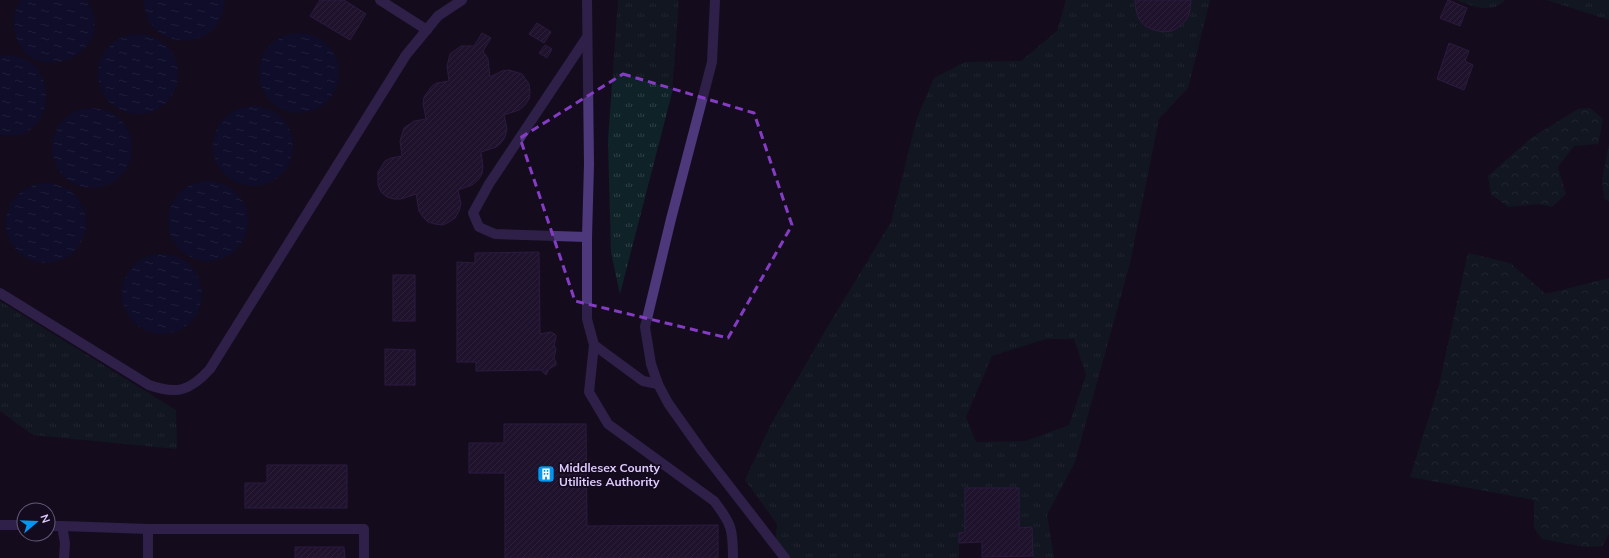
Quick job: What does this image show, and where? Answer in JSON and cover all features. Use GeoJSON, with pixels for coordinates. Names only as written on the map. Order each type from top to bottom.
{"type":"FeatureCollection","features":[{"type":"Feature","properties":{"kind":"lane"},"geometry":{"type":"LineString","coordinates":[[380,0],[427,30]]}},
{"type":"Feature","properties":{"kind":"lane"},"geometry":{"type":"LineString","coordinates":[[0,293],[149,385],[165,391],[184,389],[198,383],[210,369],[406,55],[438,16],[462,0]]}},
{"type":"Feature","properties":{"kind":"lane"},"geometry":{"type":"LineString","coordinates":[[588,0],[587,37],[589,164],[587,319],[594,345],[589,392],[608,424],[714,501],[725,515],[733,533],[733,558]]}},
{"type":"Feature","properties":{"kind":"lane"},"geometry":{"type":"LineString","coordinates":[[715,0],[712,62],[671,219],[645,327],[651,364],[658,384],[668,403],[702,451],[785,558]]}},
{"type":"Feature","properties":{"kind":"lane"},"geometry":{"type":"LineString","coordinates":[[587,37],[489,184],[473,213],[480,227],[494,234],[587,237]]}},
{"type":"Feature","properties":{"kind":"lane"},"geometry":{"type":"LineString","coordinates":[[594,345],[643,381],[658,384]]}},
{"type":"Feature","properties":{"kind":"lane"},"geometry":{"type":"LineString","coordinates":[[0,525],[16,525]]}},
{"type":"Feature","properties":{"kind":"lane"},"geometry":{"type":"LineString","coordinates":[[56,526],[148,529],[364,529],[364,558]]}},
{"type":"Feature","properties":{"kind":"lane"},"geometry":{"type":"LineString","coordinates":[[62,526],[65,543],[64,558]]}},
{"type":"Feature","properties":{"kind":"lane"},"geometry":{"type":"LineString","coordinates":[[148,529],[148,558]]}},
{"type":"Feature","properties":{"kind":"highlighted area"},"geometry":{"type":"Polygon","coordinates":[[[623,74],[754,113],[792,225],[728,338],[575,301],[520,138],[623,74]]]}},
{"type":"Feature","properties":{"kind":"green space"},"geometry":{"type":"Polygon","coordinates":[[[618,0],[679,0],[672,93],[620,294],[611,253],[608,140],[618,0]]]}},
{"type":"Feature","properties":{"kind":"green space"},"geometry":{"type":"Polygon","coordinates":[[[1066,0],[1135,0],[1137,14],[1144,24],[1153,30],[1164,32],[1174,29],[1183,23],[1189,14],[1191,0],[1210,0],[1188,88],[1159,119],[1130,263],[1075,462],[1047,515],[1054,558],[1033,558],[1032,528],[1019,528],[1018,488],[965,488],[965,532],[959,533],[959,558],[785,558],[775,544],[777,524],[745,480],[770,426],[891,222],[917,118],[934,78],[965,62],[1021,61],[1057,31],[1066,0]],[[1046,339],[992,356],[966,417],[976,442],[1026,441],[1069,425],[1086,375],[1074,339],[1046,339]]]}},
{"type":"Feature","properties":{"kind":"green space"},"geometry":{"type":"Polygon","coordinates":[[[1457,0],[1505,0],[1500,5],[1482,8],[1457,0]]]}},
{"type":"Feature","properties":{"kind":"green space"},"geometry":{"type":"Polygon","coordinates":[[[1547,0],[1609,0],[1609,20],[1547,0]]]}},
{"type":"Feature","properties":{"kind":"green space"},"geometry":{"type":"Polygon","coordinates":[[[1590,108],[1603,119],[1598,144],[1574,146],[1558,167],[1566,194],[1552,207],[1539,204],[1508,207],[1491,194],[1488,176],[1531,138],[1578,109],[1590,108]]]}},
{"type":"Feature","properties":{"kind":"green space"},"geometry":{"type":"Polygon","coordinates":[[[1609,143],[1609,202],[1604,198],[1602,180],[1609,143]]]}},
{"type":"Feature","properties":{"kind":"green space"},"geometry":{"type":"Polygon","coordinates":[[[1468,253],[1510,263],[1546,294],[1609,278],[1609,534],[1602,546],[1586,547],[1542,539],[1534,528],[1534,500],[1410,477],[1439,385],[1468,253]]]}},
{"type":"Feature","properties":{"kind":"green space"},"geometry":{"type":"Polygon","coordinates":[[[0,301],[176,410],[177,449],[33,435],[0,411],[0,301]]]}},
{"type":"Feature","properties":{"kind":"water"},"geometry":{"type":"Polygon","coordinates":[[[21,0],[87,0],[94,19],[92,36],[83,49],[69,58],[53,62],[37,60],[24,51],[15,33],[14,16],[21,0]]]}},
{"type":"Feature","properties":{"kind":"water"},"geometry":{"type":"Polygon","coordinates":[[[144,0],[224,0],[221,18],[212,30],[199,38],[184,40],[170,38],[157,30],[148,18],[144,0]]]}},
{"type":"Feature","properties":{"kind":"water"},"geometry":{"type":"Polygon","coordinates":[[[299,33],[314,36],[327,45],[336,58],[339,73],[336,88],[327,101],[314,110],[299,113],[284,110],[271,101],[262,88],[259,73],[262,58],[271,45],[284,36],[299,33]]]}},
{"type":"Feature","properties":{"kind":"water"},"geometry":{"type":"Polygon","coordinates":[[[138,34],[153,37],[166,46],[175,59],[178,74],[175,89],[166,102],[153,111],[138,114],[123,111],[110,102],[101,89],[98,74],[101,59],[110,46],[123,37],[138,34]]]}},
{"type":"Feature","properties":{"kind":"water"},"geometry":{"type":"Polygon","coordinates":[[[0,56],[20,57],[35,66],[43,80],[46,96],[43,112],[34,126],[20,134],[0,135],[0,56]]]}},
{"type":"Feature","properties":{"kind":"water"},"geometry":{"type":"Polygon","coordinates":[[[253,106],[268,109],[281,118],[290,131],[293,146],[290,161],[281,174],[268,183],[253,186],[238,183],[225,174],[216,161],[213,146],[216,131],[225,118],[238,109],[253,106]]]}},
{"type":"Feature","properties":{"kind":"water"},"geometry":{"type":"Polygon","coordinates":[[[92,108],[107,111],[120,120],[129,133],[132,148],[129,163],[120,176],[107,185],[92,188],[77,185],[64,176],[55,163],[52,148],[55,133],[64,120],[77,111],[92,108]]]}},
{"type":"Feature","properties":{"kind":"water"},"geometry":{"type":"Polygon","coordinates":[[[208,181],[223,184],[236,193],[245,206],[248,221],[245,236],[236,249],[223,258],[208,261],[193,258],[180,249],[171,236],[168,221],[171,206],[180,193],[193,184],[208,181]]]}},
{"type":"Feature","properties":{"kind":"water"},"geometry":{"type":"Polygon","coordinates":[[[46,183],[61,186],[74,195],[83,208],[86,223],[83,238],[74,251],[61,260],[46,263],[31,260],[18,251],[9,238],[6,223],[9,208],[18,195],[31,186],[46,183]]]}},
{"type":"Feature","properties":{"kind":"water"},"geometry":{"type":"Polygon","coordinates":[[[162,254],[177,257],[190,266],[199,279],[202,294],[199,309],[190,322],[177,331],[162,334],[147,331],[134,322],[125,309],[122,294],[125,279],[134,266],[147,257],[162,254]]]}},
{"type":"Feature","properties":{"kind":"building"},"geometry":{"type":"Polygon","coordinates":[[[320,0],[344,0],[366,14],[350,40],[310,16],[320,0]]]}},
{"type":"Feature","properties":{"kind":"building"},"geometry":{"type":"Polygon","coordinates":[[[1135,0],[1191,0],[1190,11],[1187,19],[1180,26],[1172,31],[1163,32],[1145,26],[1139,19],[1135,0]]]}},
{"type":"Feature","properties":{"kind":"building"},"geometry":{"type":"Polygon","coordinates":[[[1448,0],[1467,8],[1460,26],[1440,18],[1448,0]]]}},
{"type":"Feature","properties":{"kind":"building"},"geometry":{"type":"Polygon","coordinates":[[[537,23],[551,32],[544,43],[529,34],[537,23]]]}},
{"type":"Feature","properties":{"kind":"building"},"geometry":{"type":"Polygon","coordinates":[[[482,33],[491,38],[483,51],[488,59],[490,77],[502,71],[509,70],[522,74],[529,84],[529,99],[519,110],[504,115],[507,129],[505,137],[496,147],[481,152],[483,167],[482,174],[472,185],[458,190],[461,204],[455,218],[443,225],[435,224],[428,222],[419,211],[416,194],[401,199],[394,199],[387,197],[381,192],[378,185],[378,172],[385,161],[402,156],[400,141],[404,128],[414,121],[426,119],[423,103],[424,97],[432,86],[437,83],[449,81],[447,66],[450,54],[461,46],[474,46],[482,33]]]}},
{"type":"Feature","properties":{"kind":"building"},"geometry":{"type":"Polygon","coordinates":[[[1449,43],[1469,51],[1465,61],[1473,65],[1464,90],[1437,79],[1449,43]]]}},
{"type":"Feature","properties":{"kind":"building"},"geometry":{"type":"Polygon","coordinates":[[[545,45],[552,49],[547,58],[539,53],[545,45]]]}},
{"type":"Feature","properties":{"kind":"building"},"geometry":{"type":"Polygon","coordinates":[[[539,252],[540,334],[551,332],[556,335],[554,345],[556,349],[554,358],[556,365],[549,369],[546,375],[541,370],[476,371],[476,362],[457,362],[457,262],[475,263],[475,253],[539,252]]]}},
{"type":"Feature","properties":{"kind":"building"},"geometry":{"type":"Polygon","coordinates":[[[393,275],[415,275],[415,321],[393,321],[393,275]]]}},
{"type":"Feature","properties":{"kind":"building"},"geometry":{"type":"Polygon","coordinates":[[[385,349],[415,350],[415,385],[385,385],[385,349]]]}},
{"type":"Feature","properties":{"kind":"building","name":"Middlesex County Utilities Authority"},"geometry":{"type":"Polygon","coordinates":[[[504,424],[586,424],[587,526],[718,525],[718,558],[505,558],[505,473],[469,473],[469,443],[504,443],[504,424]]]}},
{"type":"Feature","properties":{"kind":"building"},"geometry":{"type":"Polygon","coordinates":[[[267,465],[347,465],[347,508],[245,508],[245,483],[267,483],[267,465]]]}},
{"type":"Feature","properties":{"kind":"building"},"geometry":{"type":"Polygon","coordinates":[[[965,488],[1019,488],[1019,528],[1032,527],[1033,556],[982,557],[982,542],[959,543],[959,533],[965,532],[965,488]]]}},
{"type":"Feature","properties":{"kind":"building"},"geometry":{"type":"Polygon","coordinates":[[[295,547],[344,547],[345,558],[295,558],[295,547]]]}},
{"type":"Feature","properties":{"kind":"place","name":"Middlesex County Utilities Authority"},"geometry":{"type":"Point","coordinates":[546,474]}}]}
